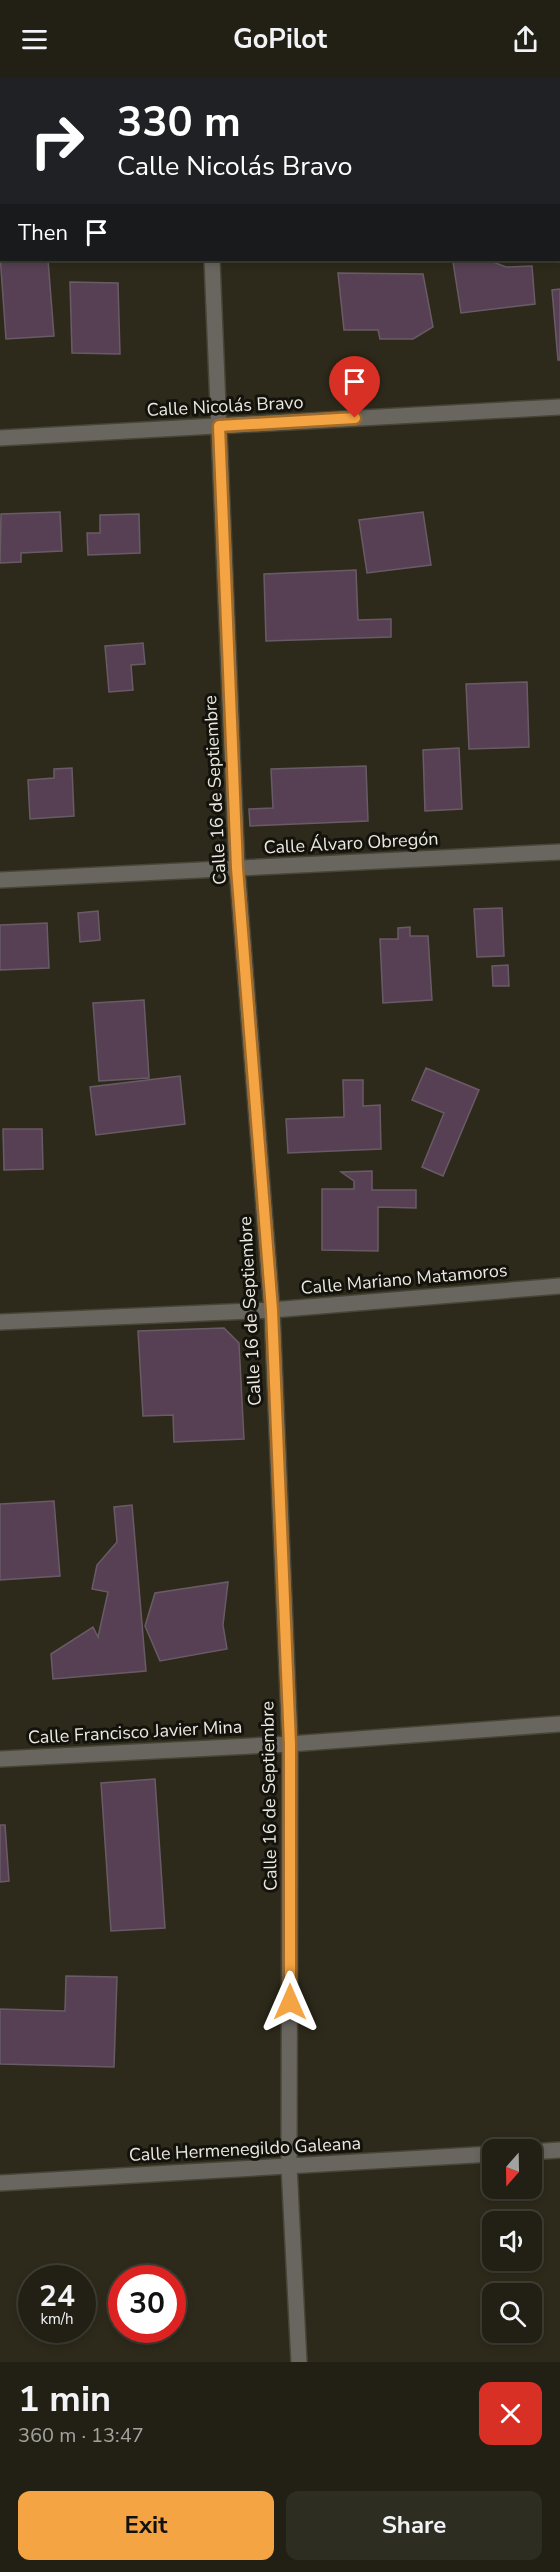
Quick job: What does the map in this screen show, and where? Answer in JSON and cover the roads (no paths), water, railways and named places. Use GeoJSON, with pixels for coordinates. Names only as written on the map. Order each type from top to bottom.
{"type":"FeatureCollection","features":[{"type":"Feature","properties":{"kind":"street","name":"Calle 16 de Septiembre"},"geometry":{"type":"LineString","coordinates":[[212,261],[237,868],[272,1310],[290,1744],[289,2166],[299,2362]]}},
{"type":"Feature","properties":{"kind":"street","name":"Calle Nicolás Bravo"},"geometry":{"type":"LineString","coordinates":[[0,438],[560,407]]}},
{"type":"Feature","properties":{"kind":"street","name":"Calle Álvaro Obregón"},"geometry":{"type":"LineString","coordinates":[[0,880],[560,852]]}},
{"type":"Feature","properties":{"kind":"street","name":"Calle Mariano Matamoros"},"geometry":{"type":"LineString","coordinates":[[0,1322],[272,1310],[560,1286]]}},
{"type":"Feature","properties":{"kind":"street","name":"Calle Francisco Javier Mina"},"geometry":{"type":"LineString","coordinates":[[0,1759],[290,1744],[560,1724]]}},
{"type":"Feature","properties":{"kind":"street"},"geometry":{"type":"LineString","coordinates":[[542,2151],[560,2150]]}},
{"type":"Feature","properties":{"kind":"street","name":"Calle Hermenegildo Galeana"},"geometry":{"type":"LineString","coordinates":[[0,2183],[482,2155]]}}]}
